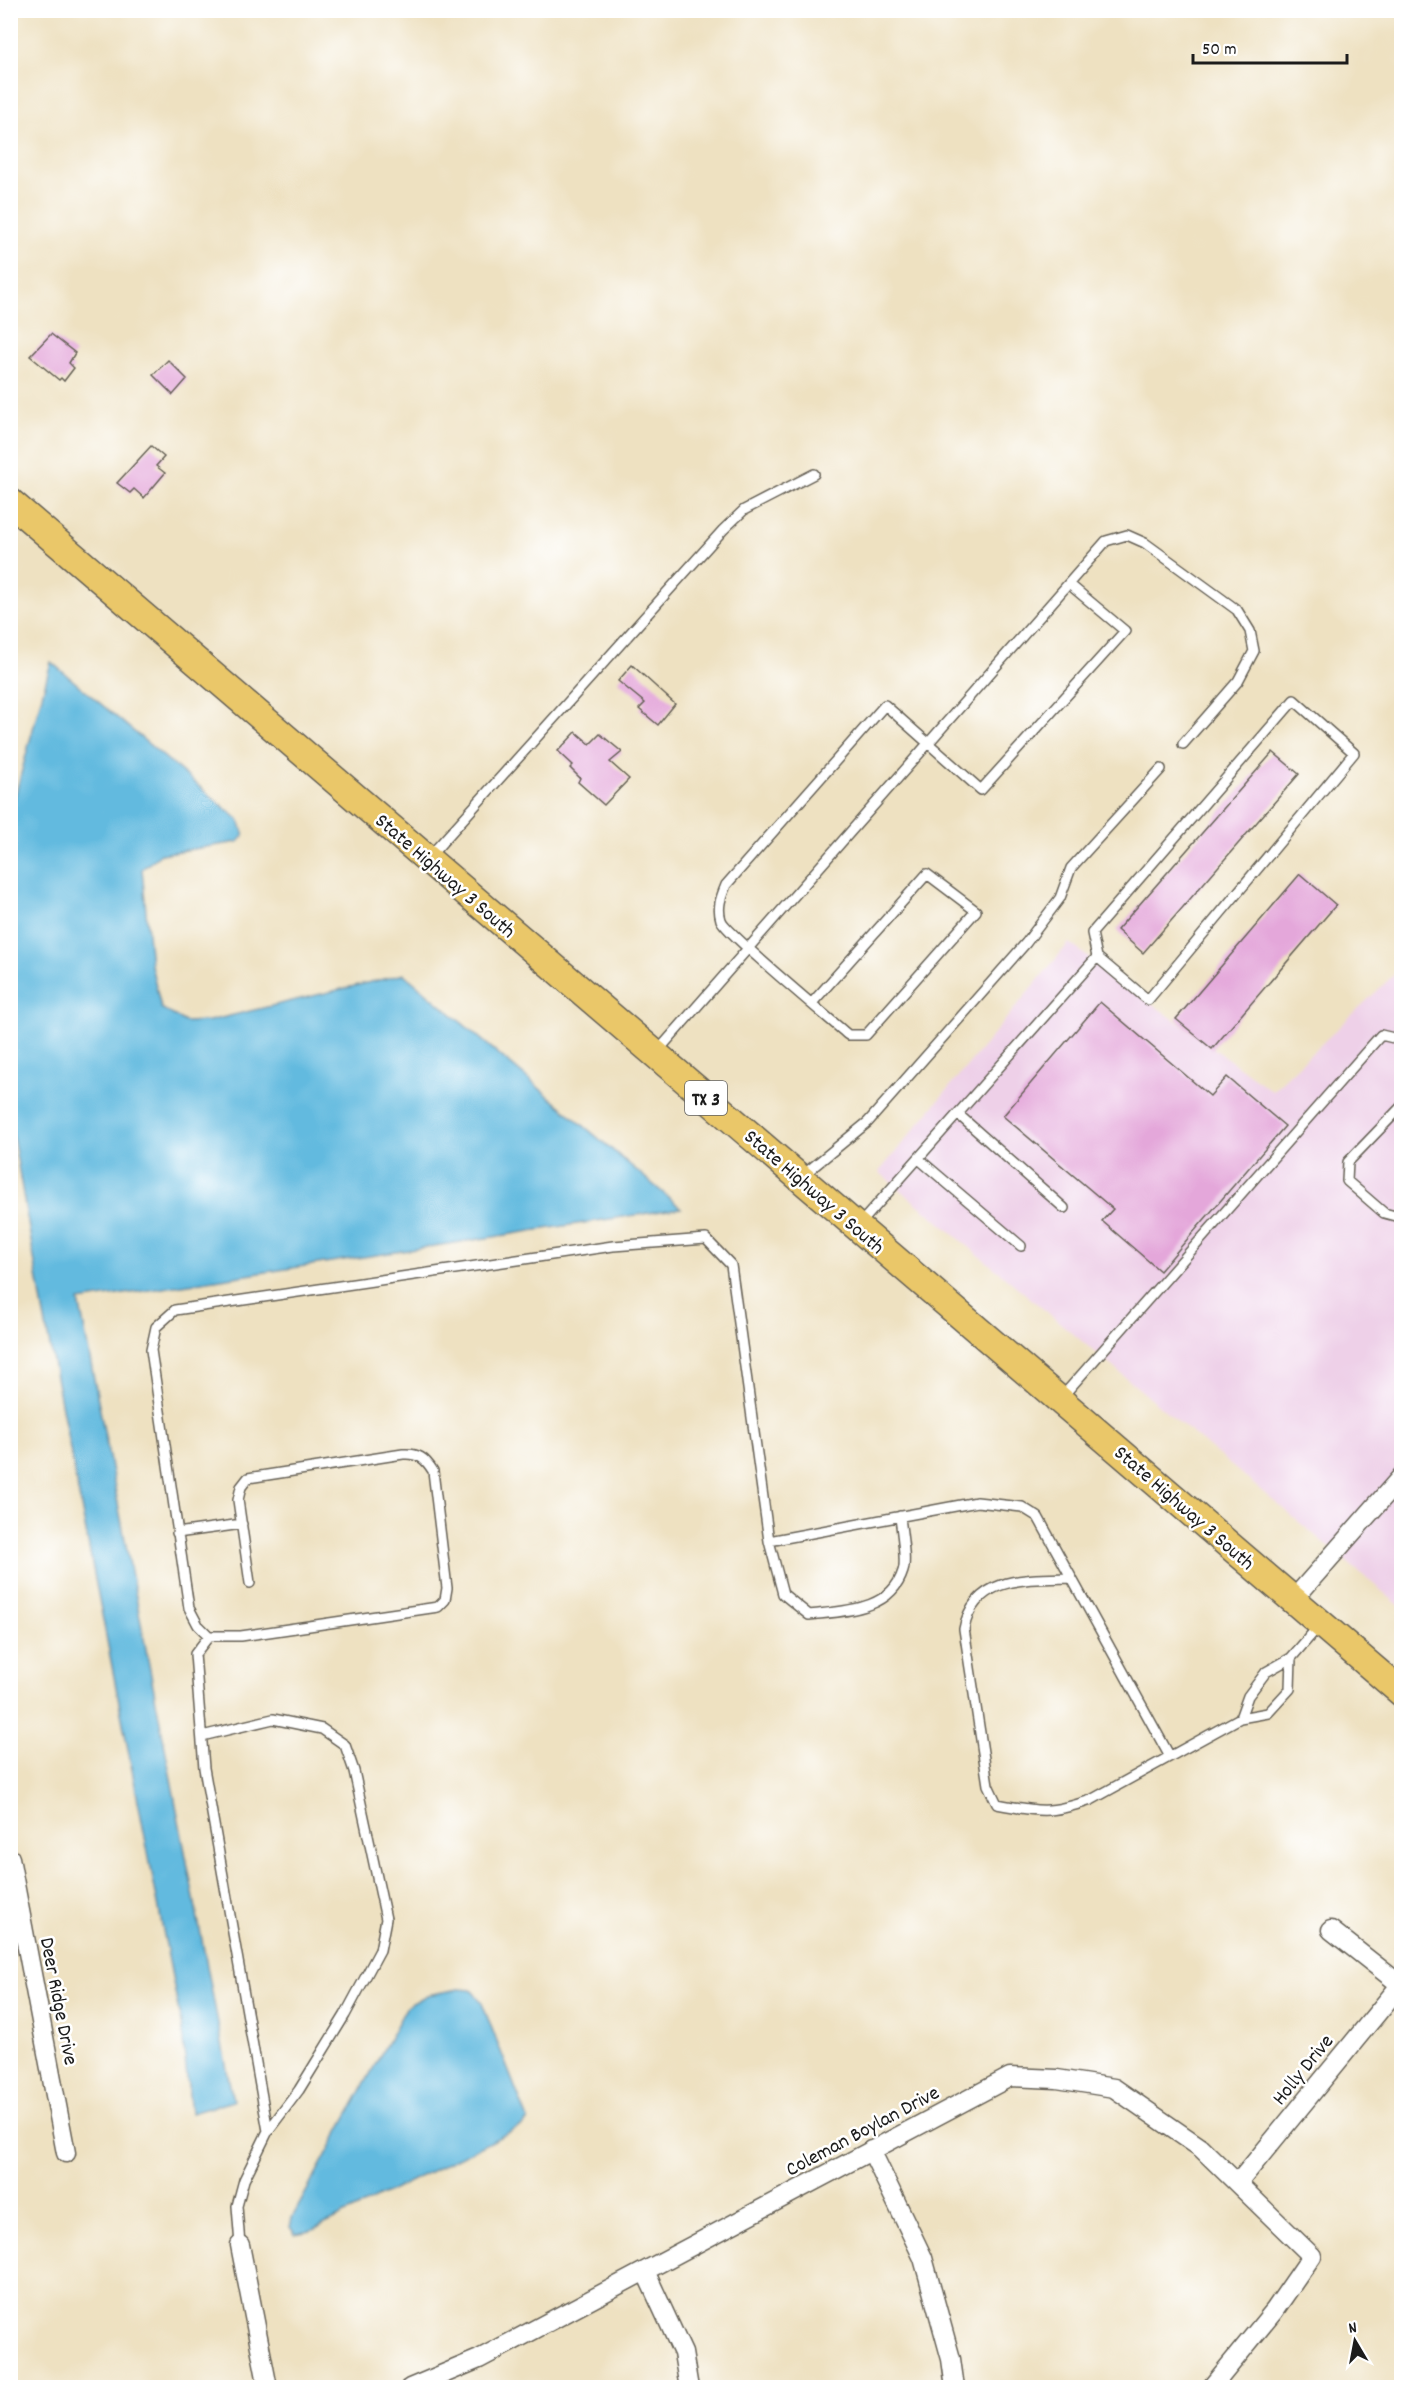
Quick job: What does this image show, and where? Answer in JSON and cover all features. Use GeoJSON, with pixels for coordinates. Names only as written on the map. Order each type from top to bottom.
{"type":"FeatureCollection","features":[{"type":"Feature","properties":{"kind":"main road","name":"State Highway 3 South"},"geometry":{"type":"LineString","coordinates":[[10,502],[1401,1693]]}},
{"type":"Feature","properties":{"kind":"street"},"geometry":{"type":"LineString","coordinates":[[1293,1600],[1401,1476]]}},
{"type":"Feature","properties":{"kind":"street","name":"Deer Ridge Drive"},"geometry":{"type":"LineString","coordinates":[[10,1858],[66,2153]]}},
{"type":"Feature","properties":{"kind":"street"},"geometry":{"type":"LineString","coordinates":[[1331,1930],[1401,1985]]}},
{"type":"Feature","properties":{"kind":"street","name":"Holly Drive"},"geometry":{"type":"LineString","coordinates":[[1238,2183],[1401,1985]]}},
{"type":"Feature","properties":{"kind":"street","name":"Coleman Boylan Drive"},"geometry":{"type":"LineString","coordinates":[[421,2385],[479,2359],[1010,2077],[1057,2079],[1114,2088],[1201,2148],[1312,2256],[1274,2311],[1211,2388]]}},
{"type":"Feature","properties":{"kind":"street"},"geometry":{"type":"LineString","coordinates":[[871,2150],[923,2258],[951,2359],[956,2388]]}},
{"type":"Feature","properties":{"kind":"street"},"geometry":{"type":"LineString","coordinates":[[240,2245],[268,2388]]}},
{"type":"Feature","properties":{"kind":"street"},"geometry":{"type":"LineString","coordinates":[[645,2271],[682,2353],[689,2388]]}},
{"type":"Feature","properties":{"kind":"lane"},"geometry":{"type":"LineString","coordinates":[[428,859],[723,530],[751,505],[814,474]]}},
{"type":"Feature","properties":{"kind":"lane"},"geometry":{"type":"LineString","coordinates":[[655,1054],[1106,541],[1127,535],[1145,543],[1237,610],[1250,631],[1254,651],[1238,681],[1183,744]]}},
{"type":"Feature","properties":{"kind":"lane"},"geometry":{"type":"LineString","coordinates":[[812,1003],[927,874],[975,911],[866,1035],[848,1035],[749,948],[721,922],[718,902],[726,885],[885,705],[981,790],[1125,631],[1069,584]]}},
{"type":"Feature","properties":{"kind":"lane"},"geometry":{"type":"LineString","coordinates":[[1294,700],[1354,753],[1148,1000],[1097,957],[1092,933],[1294,700]]}},
{"type":"Feature","properties":{"kind":"lane"},"geometry":{"type":"LineString","coordinates":[[800,1178],[868,1122],[1026,943],[1060,898],[1071,867],[1161,769]]}},
{"type":"Feature","properties":{"kind":"lane"},"geometry":{"type":"LineString","coordinates":[[858,1227],[920,1160],[1097,957]]}},
{"type":"Feature","properties":{"kind":"lane"},"geometry":{"type":"LineString","coordinates":[[1060,1400],[1381,1035],[1401,1040]]}},
{"type":"Feature","properties":{"kind":"lane"},"geometry":{"type":"LineString","coordinates":[[1401,1106],[1348,1162],[1347,1181],[1384,1213],[1399,1217],[1401,1214]]}},
{"type":"Feature","properties":{"kind":"lane"},"geometry":{"type":"LineString","coordinates":[[959,1115],[1064,1208]]}},
{"type":"Feature","properties":{"kind":"lane"},"geometry":{"type":"LineString","coordinates":[[920,1160],[1021,1246]]}},
{"type":"Feature","properties":{"kind":"lane"},"geometry":{"type":"LineString","coordinates":[[250,1583],[238,1500],[241,1487],[248,1478],[414,1454],[426,1460],[433,1471],[447,1588],[445,1600],[438,1607],[241,1636],[209,1636],[198,1626],[189,1608],[151,1350],[156,1327],[175,1310],[613,1246],[706,1239],[731,1265],[749,1382],[769,1541],[783,1594],[809,1615],[859,1608],[890,1595],[904,1570],[900,1516]]}},
{"type":"Feature","properties":{"kind":"lane"},"geometry":{"type":"LineString","coordinates":[[769,1541],[977,1502],[1022,1507],[1038,1516],[1169,1755]]}},
{"type":"Feature","properties":{"kind":"lane"},"geometry":{"type":"LineString","coordinates":[[177,1533],[242,1524]]}},
{"type":"Feature","properties":{"kind":"lane"},"geometry":{"type":"LineString","coordinates":[[1071,1578],[1009,1582],[987,1591],[967,1617],[964,1629],[988,1785],[997,1804],[1040,1812],[1066,1808],[1091,1800],[1169,1755],[1240,1718],[1268,1713],[1290,1689],[1291,1658]]}},
{"type":"Feature","properties":{"kind":"lane"},"geometry":{"type":"LineString","coordinates":[[1240,1718],[1248,1696],[1266,1672],[1291,1658],[1321,1624]]}},
{"type":"Feature","properties":{"kind":"lane"},"geometry":{"type":"LineString","coordinates":[[209,1636],[195,1654],[204,1768],[268,2131]]}},
{"type":"Feature","properties":{"kind":"lane"},"geometry":{"type":"LineString","coordinates":[[202,1736],[273,1719],[322,1729],[345,1745],[354,1771],[386,1919],[380,1950],[345,2015],[299,2090],[268,2131],[244,2180],[237,2206],[240,2245]]}},
{"type":"Feature","properties":{"kind":"shaded area"},"geometry":{"type":"Polygon","coordinates":[[[1069,943],[1272,1091],[1401,968],[1401,1607],[879,1172],[1069,943]]]}},
{"type":"Feature","properties":{"kind":"water"},"geometry":{"type":"Polygon","coordinates":[[[51,662],[239,820],[244,835],[238,842],[161,854],[142,869],[151,965],[161,1008],[185,1022],[209,1021],[404,974],[681,1208],[79,1301],[233,2101],[191,2113],[181,2023],[43,1310],[11,1125],[11,811],[51,662]]]}},
{"type":"Feature","properties":{"kind":"water"},"geometry":{"type":"Polygon","coordinates":[[[459,1989],[471,1990],[481,2001],[528,2120],[522,2126],[311,2231],[295,2234],[290,2227],[292,2218],[407,2006],[427,1995],[459,1989]]]}},
{"type":"Feature","properties":{"kind":"building"},"geometry":{"type":"Polygon","coordinates":[[[51,334],[75,353],[69,363],[74,368],[64,381],[61,378],[59,380],[30,356],[51,334]]]}},
{"type":"Feature","properties":{"kind":"building"},"geometry":{"type":"Polygon","coordinates":[[[168,360],[187,379],[173,395],[153,375],[168,360]]]}},
{"type":"Feature","properties":{"kind":"building"},"geometry":{"type":"Polygon","coordinates":[[[151,446],[164,457],[156,466],[165,473],[144,498],[134,489],[130,493],[117,483],[151,446]]]}},
{"type":"Feature","properties":{"kind":"building"},"geometry":{"type":"Polygon","coordinates":[[[632,665],[675,704],[658,725],[639,709],[645,703],[618,681],[632,665]]]}},
{"type":"Feature","properties":{"kind":"building"},"geometry":{"type":"Polygon","coordinates":[[[576,732],[590,744],[600,734],[622,752],[610,762],[629,779],[604,805],[578,782],[580,778],[570,768],[573,765],[558,751],[576,732]]]}},
{"type":"Feature","properties":{"kind":"building"},"geometry":{"type":"Polygon","coordinates":[[[1273,752],[1299,774],[1143,953],[1117,930],[1273,752]]]}},
{"type":"Feature","properties":{"kind":"building"},"geometry":{"type":"Polygon","coordinates":[[[1300,874],[1336,905],[1212,1049],[1176,1019],[1300,874]]]}},
{"type":"Feature","properties":{"kind":"building"},"geometry":{"type":"Polygon","coordinates":[[[1100,1002],[1210,1096],[1227,1077],[1285,1126],[1160,1271],[1102,1221],[1113,1209],[1003,1116],[1100,1002]]]}}]}
